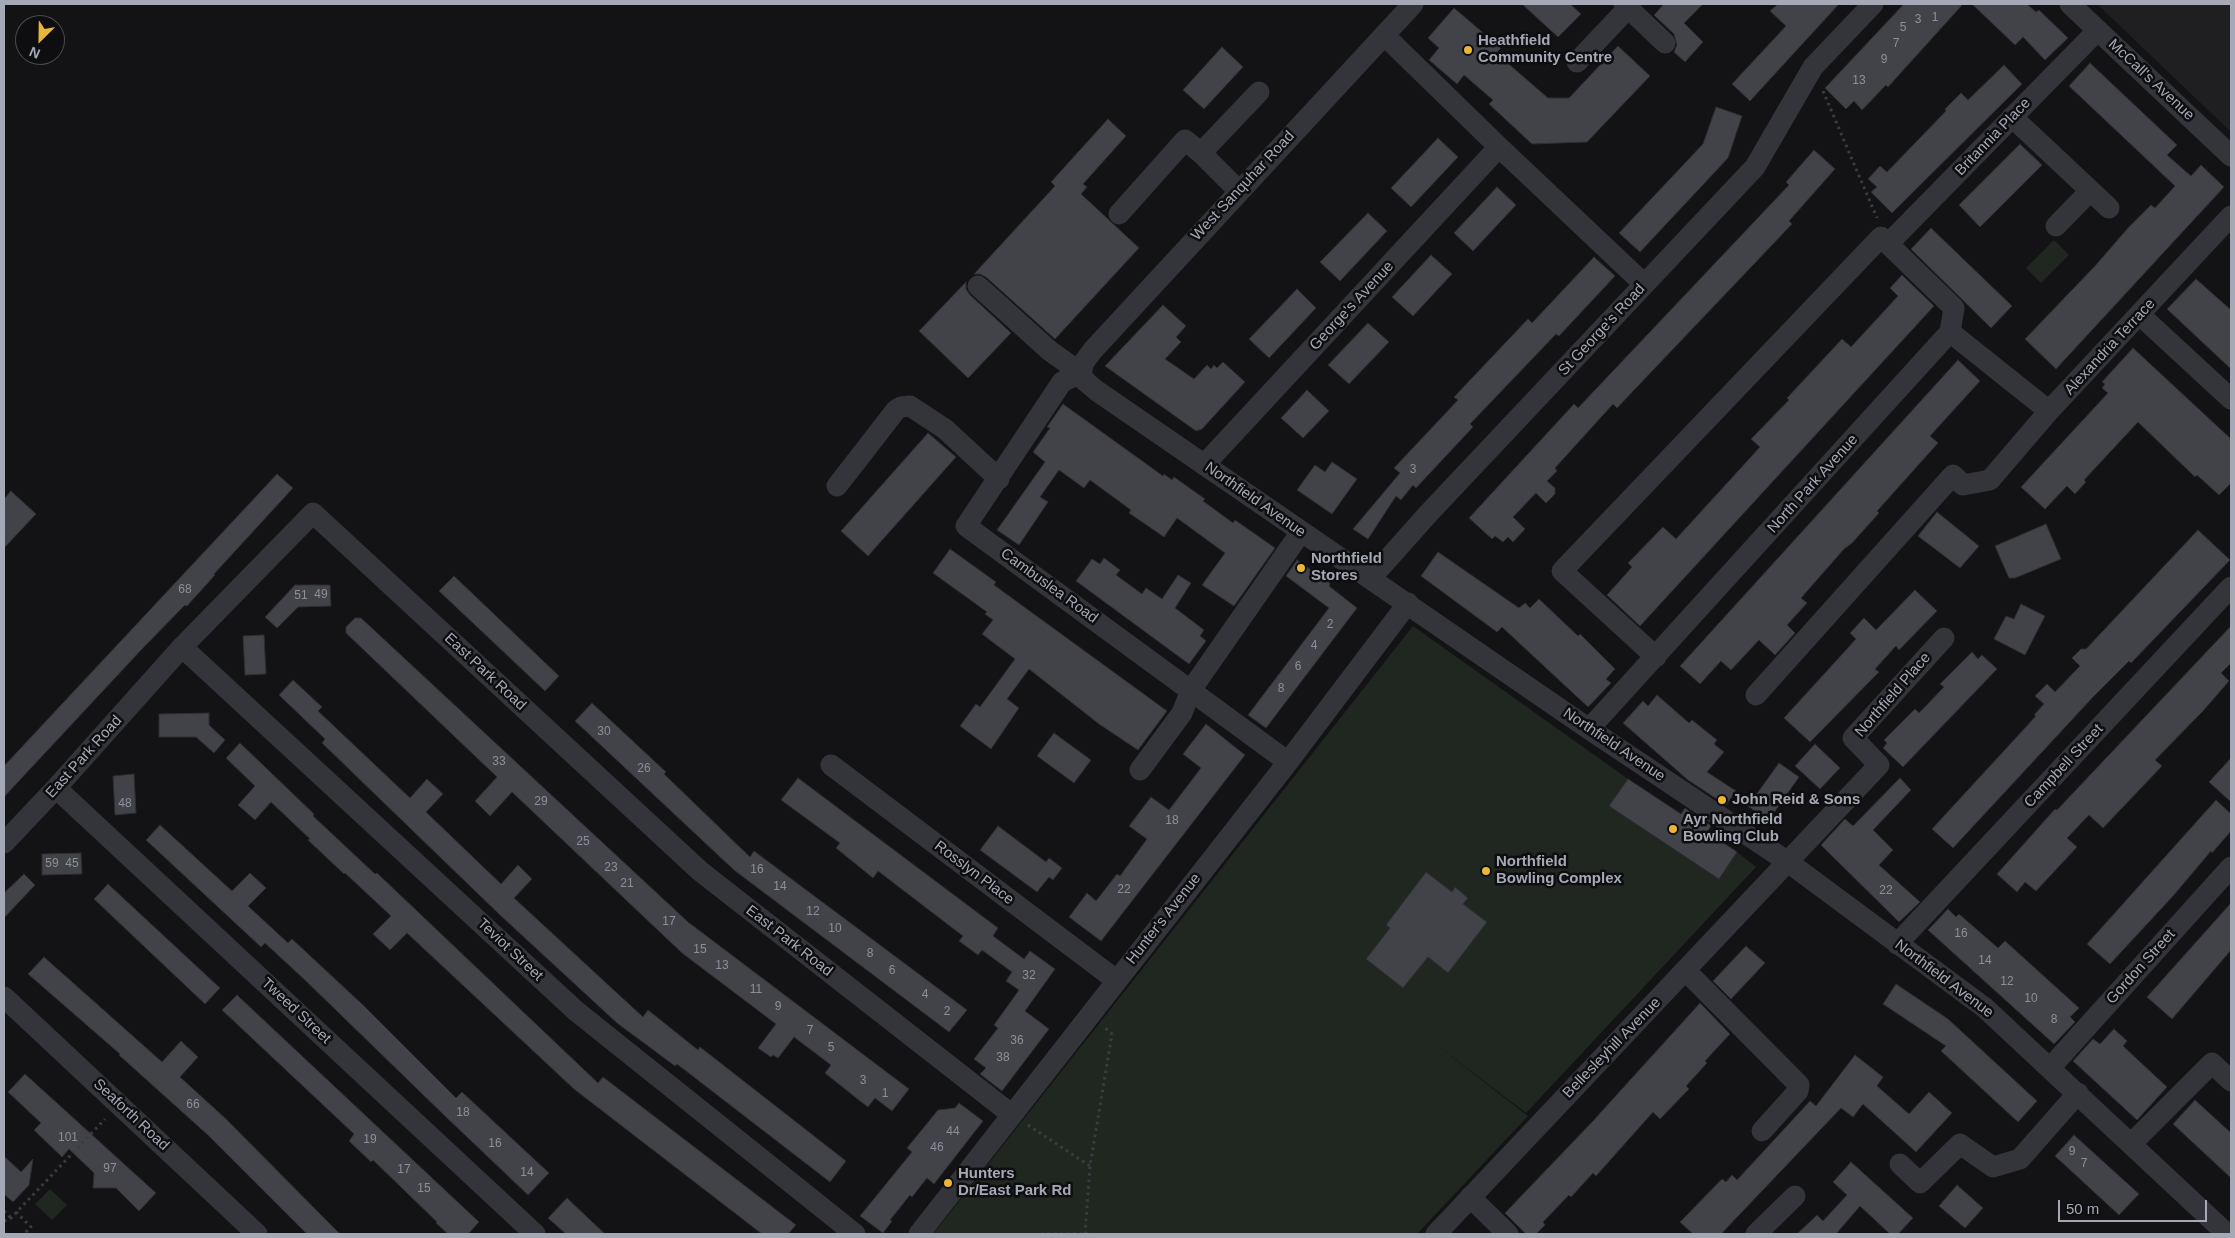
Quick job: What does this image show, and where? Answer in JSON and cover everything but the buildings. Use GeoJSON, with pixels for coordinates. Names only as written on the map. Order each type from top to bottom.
{"type":"FeatureCollection","features":[{"type":"Feature","properties":{"kind":"street","name":"West Sanquhar Road"},"geometry":{"type":"LineString","coordinates":[[1081,373],[1084,362],[1092,350],[1413,4]]}},
{"type":"Feature","properties":{"kind":"street","name":"St George's Road"},"geometry":{"type":"LineString","coordinates":[[1371,578],[1755,167],[1813,67],[1873,4]]}},
{"type":"Feature","properties":{"kind":"street","name":"McCall's Avenue"},"geometry":{"type":"LineString","coordinates":[[2070,4],[2231,156]]}},
{"type":"Feature","properties":{"kind":"street"},"geometry":{"type":"LineString","coordinates":[[1577,62],[1631,7],[1665,43]]}},
{"type":"Feature","properties":{"kind":"street","name":"Britannia Place"},"geometry":{"type":"LineString","coordinates":[[1888,244],[2098,30]]}},
{"type":"Feature","properties":{"kind":"street"},"geometry":{"type":"LineString","coordinates":[[1384,35],[1644,284]]}},
{"type":"Feature","properties":{"kind":"street"},"geometry":{"type":"LineString","coordinates":[[1201,153],[1259,92]]}},
{"type":"Feature","properties":{"kind":"street"},"geometry":{"type":"LineString","coordinates":[[2012,117],[2109,208]]}},
{"type":"Feature","properties":{"kind":"street"},"geometry":{"type":"LineString","coordinates":[[1119,214],[1185,140],[1201,153],[1239,191]]}},
{"type":"Feature","properties":{"kind":"street","name":"George's Avenue"},"geometry":{"type":"LineString","coordinates":[[1204,465],[1499,147]]}},
{"type":"Feature","properties":{"kind":"street"},"geometry":{"type":"LineString","coordinates":[[2056,226],[2090,190]]}},
{"type":"Feature","properties":{"kind":"street","name":"Alexandria Terrace"},"geometry":{"type":"LineString","coordinates":[[1756,695],[1954,475],[1963,485],[1990,480],[2049,411],[2231,216]]}},
{"type":"Feature","properties":{"kind":"street"},"geometry":{"type":"LineString","coordinates":[[1656,657],[1562,571],[1881,237],[1954,308],[1950,332],[2049,411]]}},
{"type":"Feature","properties":{"kind":"street","name":"Northfield Avenue"},"geometry":{"type":"LineString","coordinates":[[978,286],[1050,351],[1081,373],[1084,381],[1097,391],[1300,532],[1408,603],[1788,862],[1986,1008],[2228,1234]]}},
{"type":"Feature","properties":{"kind":"street"},"geometry":{"type":"LineString","coordinates":[[2140,315],[2231,399]]}},
{"type":"Feature","properties":{"kind":"street","name":"North Park Avenue"},"geometry":{"type":"LineString","coordinates":[[1589,728],[1656,657],[1950,332]]}},
{"type":"Feature","properties":{"kind":"street","name":"Cambuslea Road"},"geometry":{"type":"LineString","coordinates":[[1081,373],[1062,382],[995,475],[966,526],[1288,762]]}},
{"type":"Feature","properties":{"kind":"street"},"geometry":{"type":"LineString","coordinates":[[837,486],[901,406],[910,406],[945,429],[995,475]]}},
{"type":"Feature","properties":{"kind":"street","name":"East Park Road"},"geometry":{"type":"LineString","coordinates":[[4,843],[56,788],[182,647],[313,513],[700,871],[1011,1114]]}},
{"type":"Feature","properties":{"kind":"street"},"geometry":{"type":"LineString","coordinates":[[1140,770],[1182,713],[1191,690],[1300,532]]}},
{"type":"Feature","properties":{"kind":"street","name":"Campbell Street"},"geometry":{"type":"LineString","coordinates":[[1897,944],[2231,588]]}},
{"type":"Feature","properties":{"kind":"street","name":"Hunter's Avenue"},"geometry":{"type":"LineString","coordinates":[[919,1234],[1288,762],[1408,603]]}},
{"type":"Feature","properties":{"kind":"street","name":"Northfield Place"},"geometry":{"type":"LineString","coordinates":[[1788,862],[1879,765],[1853,738],[1944,638]]}},
{"type":"Feature","properties":{"kind":"street","name":"Teviot Street"},"geometry":{"type":"LineString","coordinates":[[182,647],[576,1011],[855,1234]]}},
{"type":"Feature","properties":{"kind":"street","name":"Rosslyn Place"},"geometry":{"type":"LineString","coordinates":[[831,765],[1116,980]]}},
{"type":"Feature","properties":{"kind":"street","name":"Tweed Street"},"geometry":{"type":"LineString","coordinates":[[56,788],[535,1234]]}},
{"type":"Feature","properties":{"kind":"street","name":"Bellesleyhill Avenue"},"geometry":{"type":"LineString","coordinates":[[1436,1234],[1788,862]]}},
{"type":"Feature","properties":{"kind":"street","name":"Gordon Street"},"geometry":{"type":"LineString","coordinates":[[2050,1068],[2231,867]]}},
{"type":"Feature","properties":{"kind":"street"},"geometry":{"type":"LineString","coordinates":[[1686,971],[1799,1085],[1798,1091],[1762,1131]]}},
{"type":"Feature","properties":{"kind":"street","name":"Seaforth Road"},"geometry":{"type":"LineString","coordinates":[[4,997],[127,1110],[245,1230]]}},
{"type":"Feature","properties":{"kind":"street"},"geometry":{"type":"LineString","coordinates":[[2132,1144],[2212,1063],[2231,1081]]}},
{"type":"Feature","properties":{"kind":"street"},"geometry":{"type":"LineString","coordinates":[[1900,1164],[1920,1183],[1960,1144],[1993,1167],[2020,1159],[2078,1093]]}},
{"type":"Feature","properties":{"kind":"street"},"geometry":{"type":"LineString","coordinates":[[1756,1234],[1795,1196]]}},
{"type":"Feature","properties":{"kind":"street"},"geometry":{"type":"LineString","coordinates":[[1470,1197],[1508,1234]]}},
{"type":"Feature","properties":{"kind":"path"},"geometry":{"type":"LineString","coordinates":[[1813,67],[1888,244]]}},
{"type":"Feature","properties":{"kind":"path"},"geometry":{"type":"LineString","coordinates":[[1085,1234],[1090,1166],[1112,1034]]}},
{"type":"Feature","properties":{"kind":"path"},"geometry":{"type":"LineString","coordinates":[[4,1221],[11,1218],[106,1119],[127,1110]]}},
{"type":"Feature","properties":{"kind":"path"},"geometry":{"type":"LineString","coordinates":[[1011,1114],[1090,1166]]}},
{"type":"Feature","properties":{"kind":"path"},"geometry":{"type":"LineString","coordinates":[[4,1211],[11,1218]]}},
{"type":"Feature","properties":{"kind":"path"},"geometry":{"type":"LineString","coordinates":[[16,1212],[31,1227],[24,1234]]}},
{"type":"Feature","properties":{"kind":"path"},"geometry":{"type":"LineString","coordinates":[[1041,1234],[1092,1234]]}},
{"type":"Feature","properties":{"kind":"shaded area"},"geometry":{"type":"Polygon","coordinates":[[[2097,4],[2231,4],[2231,132],[2097,4]]]}},
{"type":"Feature","properties":{"kind":"shaded area"},"geometry":{"type":"Polygon","coordinates":[[[2054,240],[2069,255],[2041,283],[2026,268],[2054,240]]]}},
{"type":"Feature","properties":{"kind":"shaded area"},"geometry":{"type":"Polygon","coordinates":[[[1413,626],[1628,779],[1737,852],[1756,867],[1526,1113],[1430,1040],[1528,1116],[1417,1234],[933,1234],[1413,626]]]}},
{"type":"Feature","properties":{"kind":"shaded area"},"geometry":{"type":"Polygon","coordinates":[[[50,1189],[67,1205],[52,1220],[35,1204],[50,1189]]]}},
{"type":"Feature","properties":{"kind":"place","name":"Heathfield Community Centre"},"geometry":{"type":"Point","coordinates":[1468,50]}},
{"type":"Feature","properties":{"kind":"place","name":"Northfield Stores"},"geometry":{"type":"Point","coordinates":[1301,568]}},
{"type":"Feature","properties":{"kind":"place","name":"John Reid & Sons"},"geometry":{"type":"Point","coordinates":[1722,800]}},
{"type":"Feature","properties":{"kind":"place","name":"Ayr Northfield Bowling Club"},"geometry":{"type":"Point","coordinates":[1673,829]}},
{"type":"Feature","properties":{"kind":"place","name":"Northfield Bowling Complex"},"geometry":{"type":"Point","coordinates":[1486,871]}},
{"type":"Feature","properties":{"kind":"place","name":"Hunters Dr/East Park Rd"},"geometry":{"type":"Point","coordinates":[948,1183]}}]}
